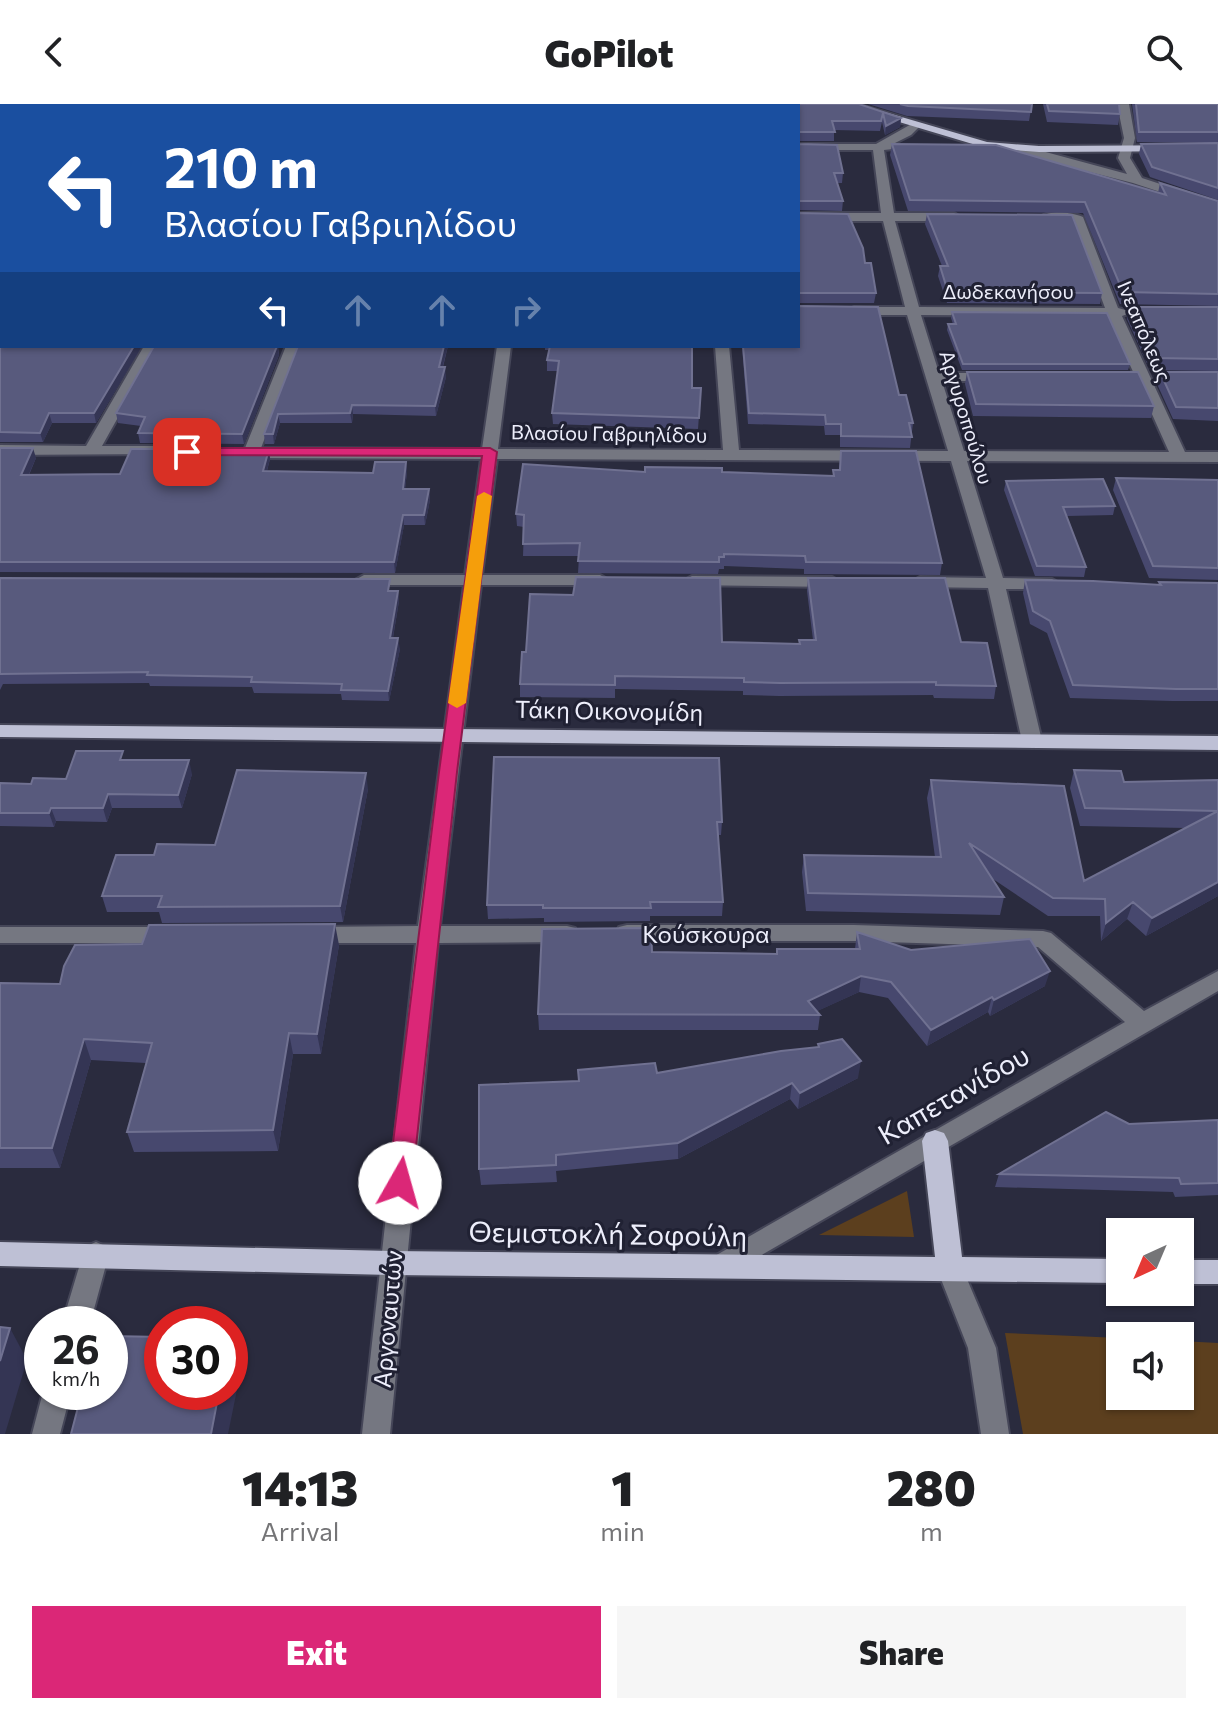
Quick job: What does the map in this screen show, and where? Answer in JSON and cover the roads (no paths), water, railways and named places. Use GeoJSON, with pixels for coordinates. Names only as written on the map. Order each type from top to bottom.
{"type":"FeatureCollection","features":[{"type":"Feature","properties":{"kind":"main road"},"geometry":{"type":"LineString","coordinates":[[845,104],[971,141],[1005,147],[1218,137]]}},
{"type":"Feature","properties":{"kind":"main road"},"geometry":{"type":"LineString","coordinates":[[881,104],[996,135],[1218,148]]}},
{"type":"Feature","properties":{"kind":"main road","name":"Τάκη Οικονομίδη"},"geometry":{"type":"LineString","coordinates":[[0,731],[1218,743]]}},
{"type":"Feature","properties":{"kind":"main road"},"geometry":{"type":"LineString","coordinates":[[935,1141],[950,1269]]}},
{"type":"Feature","properties":{"kind":"main road","name":"Θεμιστοκλή Σοφούλη"},"geometry":{"type":"LineString","coordinates":[[0,1254],[391,1263],[1106,1271]]}},
{"type":"Feature","properties":{"kind":"main road"},"geometry":{"type":"LineString","coordinates":[[1194,1272],[1218,1272]]}},
{"type":"Feature","properties":{"kind":"street"},"geometry":{"type":"LineString","coordinates":[[1123,104],[1131,143],[1124,158],[1137,180]]}},
{"type":"Feature","properties":{"kind":"street"},"geometry":{"type":"LineString","coordinates":[[878,147],[907,133],[915,125]]}},
{"type":"Feature","properties":{"kind":"street"},"geometry":{"type":"LineString","coordinates":[[800,147],[907,148]]}},
{"type":"Feature","properties":{"kind":"street","name":"Αργυροπούλου"},"geometry":{"type":"LineString","coordinates":[[878,147],[888,217],[913,311],[996,583],[1032,741]]}},
{"type":"Feature","properties":{"kind":"street"},"geometry":{"type":"LineString","coordinates":[[949,149],[1005,147],[1137,180],[1218,207]]}},
{"type":"Feature","properties":{"kind":"street"},"geometry":{"type":"LineString","coordinates":[[800,217],[965,217]]}},
{"type":"Feature","properties":{"kind":"street","name":"Ινεαπόλεως"},"geometry":{"type":"LineString","coordinates":[[1027,217],[1073,217],[1079,220],[1113,312],[1179,457]]}},
{"type":"Feature","properties":{"kind":"street","name":"Δωδεκανήσου"},"geometry":{"type":"LineString","coordinates":[[841,311],[1143,312]]}},
{"type":"Feature","properties":{"kind":"street"},"geometry":{"type":"LineString","coordinates":[[91,451],[150,348]]}},
{"type":"Feature","properties":{"kind":"street"},"geometry":{"type":"LineString","coordinates":[[251,453],[292,348]]}},
{"type":"Feature","properties":{"kind":"street","name":"Αργοναυτών"},"geometry":{"type":"LineString","coordinates":[[376,1434],[391,1263],[429,936],[504,348]]}},
{"type":"Feature","properties":{"kind":"street"},"geometry":{"type":"LineString","coordinates":[[722,348],[731,454]]}},
{"type":"Feature","properties":{"kind":"street"},"geometry":{"type":"LineString","coordinates":[[935,377],[1015,377]]}},
{"type":"Feature","properties":{"kind":"street"},"geometry":{"type":"LineString","coordinates":[[0,450],[171,452]]}},
{"type":"Feature","properties":{"kind":"street","name":"Βλασίου Γαβριηλίδου"},"geometry":{"type":"LineString","coordinates":[[219,452],[1218,457]]}},
{"type":"Feature","properties":{"kind":"street"},"geometry":{"type":"LineString","coordinates":[[347,580],[616,581]]}},
{"type":"Feature","properties":{"kind":"street"},"geometry":{"type":"LineString","coordinates":[[679,581],[853,582]]}},
{"type":"Feature","properties":{"kind":"street"},"geometry":{"type":"LineString","coordinates":[[901,582],[1075,585]]}},
{"type":"Feature","properties":{"kind":"street","name":"Κούσκουρα"},"geometry":{"type":"LineString","coordinates":[[292,935],[744,932],[1043,939],[1140,1022]]}},
{"type":"Feature","properties":{"kind":"street"},"geometry":{"type":"LineString","coordinates":[[0,935],[200,935]]}},
{"type":"Feature","properties":{"kind":"street","name":"Καπετανίδου"},"geometry":{"type":"LineString","coordinates":[[722,1266],[1140,1022],[1218,980]]}},
{"type":"Feature","properties":{"kind":"street"},"geometry":{"type":"LineString","coordinates":[[81,1306],[96,1254]]}},
{"type":"Feature","properties":{"kind":"street"},"geometry":{"type":"LineString","coordinates":[[950,1269],[982,1348],[995,1434]]}},
{"type":"Feature","properties":{"kind":"street"},"geometry":{"type":"LineString","coordinates":[[46,1434],[52,1410]]}}]}
